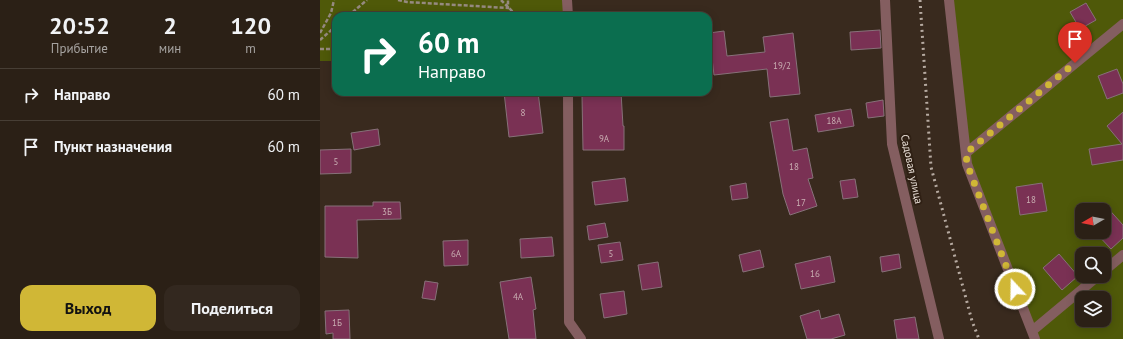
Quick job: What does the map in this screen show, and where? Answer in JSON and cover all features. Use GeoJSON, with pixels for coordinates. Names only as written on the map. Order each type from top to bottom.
{"type":"FeatureCollection","features":[{"type":"Feature","properties":{"kind":"street"},"geometry":{"type":"LineString","coordinates":[[568,0],[568,12]]}},
{"type":"Feature","properties":{"kind":"street","name":"Садовая улица"},"geometry":{"type":"LineString","coordinates":[[885,0],[892,144],[940,339]]}},
{"type":"Feature","properties":{"kind":"street"},"geometry":{"type":"LineString","coordinates":[[949,0],[967,164],[1033,335],[1090,283]]}},
{"type":"Feature","properties":{"kind":"street"},"geometry":{"type":"LineString","coordinates":[[966,153],[1123,24]]}},
{"type":"Feature","properties":{"kind":"street"},"geometry":{"type":"LineString","coordinates":[[568,96],[570,322],[581,339]]}},
{"type":"Feature","properties":{"kind":"street"},"geometry":{"type":"LineString","coordinates":[[1111,265],[1123,255]]}},
{"type":"Feature","properties":{"kind":"path"},"geometry":{"type":"LineString","coordinates":[[320,34],[331,13],[334,0]]}},
{"type":"Feature","properties":{"kind":"path"},"geometry":{"type":"LineString","coordinates":[[353,12],[367,0]]}},
{"type":"Feature","properties":{"kind":"path"},"geometry":{"type":"LineString","coordinates":[[398,0],[407,2],[508,8]]}},
{"type":"Feature","properties":{"kind":"path"},"geometry":{"type":"LineString","coordinates":[[501,0],[512,12]]}},
{"type":"Feature","properties":{"kind":"path"},"geometry":{"type":"LineString","coordinates":[[508,0],[508,8]]}},
{"type":"Feature","properties":{"kind":"path"},"geometry":{"type":"LineString","coordinates":[[320,40],[332,30]]}},
{"type":"Feature","properties":{"kind":"path"},"geometry":{"type":"LineString","coordinates":[[320,49],[332,49]]}},
{"type":"Feature","properties":{"kind":"green space"},"geometry":{"type":"Polygon","coordinates":[[[320,0],[567,0],[568,12],[332,12],[332,61],[320,61],[320,0]]]}},
{"type":"Feature","properties":{"kind":"green space"},"geometry":{"type":"Polygon","coordinates":[[[949,0],[1123,0],[1123,339],[1035,339],[967,164],[949,0]]]}},
{"type":"Feature","properties":{"kind":"building"},"geometry":{"type":"Polygon","coordinates":[[[1086,3],[1096,20],[1080,29],[1070,12],[1086,3]]]}},
{"type":"Feature","properties":{"kind":"building"},"geometry":{"type":"Polygon","coordinates":[[[880,30],[881,48],[851,50],[850,32],[880,30]]]}},
{"type":"Feature","properties":{"kind":"building"},"geometry":{"type":"Polygon","coordinates":[[[724,31],[727,56],[765,52],[763,37],[793,33],[800,94],[770,97],[767,69],[714,75],[712,58],[712,33],[724,31]]]}},
{"type":"Feature","properties":{"kind":"building"},"geometry":{"type":"Polygon","coordinates":[[[1117,69],[1123,84],[1123,93],[1107,99],[1098,76],[1117,69]]]}},
{"type":"Feature","properties":{"kind":"building"},"geometry":{"type":"Polygon","coordinates":[[[504,96],[538,96],[543,133],[509,137],[504,96]]]}},
{"type":"Feature","properties":{"kind":"building"},"geometry":{"type":"Polygon","coordinates":[[[582,96],[621,96],[624,126],[624,150],[583,150],[582,96]]]}},
{"type":"Feature","properties":{"kind":"building"},"geometry":{"type":"Polygon","coordinates":[[[883,100],[884,116],[868,118],[866,103],[883,100]]]}},
{"type":"Feature","properties":{"kind":"building"},"geometry":{"type":"Polygon","coordinates":[[[851,109],[854,126],[818,132],[815,115],[851,109]]]}},
{"type":"Feature","properties":{"kind":"building"},"geometry":{"type":"Polygon","coordinates":[[[1123,112],[1123,160],[1092,165],[1089,149],[1122,144],[1107,126],[1123,112]]]}},
{"type":"Feature","properties":{"kind":"building"},"geometry":{"type":"Polygon","coordinates":[[[788,119],[793,151],[807,148],[813,178],[808,179],[817,206],[790,215],[783,194],[770,122],[788,119]]]}},
{"type":"Feature","properties":{"kind":"building"},"geometry":{"type":"Polygon","coordinates":[[[378,129],[380,145],[354,150],[351,133],[378,129]]]}},
{"type":"Feature","properties":{"kind":"building"},"geometry":{"type":"Polygon","coordinates":[[[351,149],[351,173],[320,174],[320,150],[351,149]]]}},
{"type":"Feature","properties":{"kind":"building"},"geometry":{"type":"Polygon","coordinates":[[[625,178],[628,201],[595,205],[592,182],[625,178]]]}},
{"type":"Feature","properties":{"kind":"building"},"geometry":{"type":"Polygon","coordinates":[[[855,179],[858,197],[843,199],[840,181],[855,179]]]}},
{"type":"Feature","properties":{"kind":"building"},"geometry":{"type":"Polygon","coordinates":[[[746,183],[748,198],[732,200],[730,186],[746,183]]]}},
{"type":"Feature","properties":{"kind":"building"},"geometry":{"type":"Polygon","coordinates":[[[1042,183],[1047,211],[1020,215],[1016,187],[1042,183]]]}},
{"type":"Feature","properties":{"kind":"building"},"geometry":{"type":"Polygon","coordinates":[[[373,202],[400,202],[401,219],[357,220],[358,258],[325,257],[325,206],[373,206],[373,202]]]}},
{"type":"Feature","properties":{"kind":"building"},"geometry":{"type":"Polygon","coordinates":[[[1111,212],[1123,225],[1123,238],[1111,249],[1111,247],[1109,247],[1102,239],[1111,239],[1111,212]]]}},
{"type":"Feature","properties":{"kind":"building"},"geometry":{"type":"Polygon","coordinates":[[[605,223],[608,237],[589,240],[587,226],[605,223]]]}},
{"type":"Feature","properties":{"kind":"building"},"geometry":{"type":"Polygon","coordinates":[[[552,237],[554,256],[521,258],[520,239],[552,237]]]}},
{"type":"Feature","properties":{"kind":"building"},"geometry":{"type":"Polygon","coordinates":[[[468,240],[468,265],[444,266],[443,241],[468,240]]]}},
{"type":"Feature","properties":{"kind":"building"},"geometry":{"type":"Polygon","coordinates":[[[620,242],[623,260],[601,263],[598,245],[620,242]]]}},
{"type":"Feature","properties":{"kind":"building"},"geometry":{"type":"Polygon","coordinates":[[[760,250],[764,267],[743,272],[739,255],[760,250]]]}},
{"type":"Feature","properties":{"kind":"building"},"geometry":{"type":"Polygon","coordinates":[[[899,254],[901,268],[882,272],[880,257],[899,254]]]}},
{"type":"Feature","properties":{"kind":"building"},"geometry":{"type":"Polygon","coordinates":[[[1059,254],[1075,273],[1075,279],[1062,290],[1043,268],[1059,254]]]}},
{"type":"Feature","properties":{"kind":"building"},"geometry":{"type":"Polygon","coordinates":[[[830,256],[835,282],[801,289],[795,264],[830,256]]]}},
{"type":"Feature","properties":{"kind":"building"},"geometry":{"type":"Polygon","coordinates":[[[658,262],[662,287],[642,290],[638,265],[658,262]]]}},
{"type":"Feature","properties":{"kind":"building"},"geometry":{"type":"Polygon","coordinates":[[[531,277],[536,309],[533,310],[536,339],[509,339],[500,282],[531,277]]]}},
{"type":"Feature","properties":{"kind":"building"},"geometry":{"type":"Polygon","coordinates":[[[425,281],[438,283],[435,300],[422,298],[425,281]]]}},
{"type":"Feature","properties":{"kind":"building"},"geometry":{"type":"Polygon","coordinates":[[[624,291],[627,314],[604,318],[600,294],[624,291]]]}},
{"type":"Feature","properties":{"kind":"building"},"geometry":{"type":"Polygon","coordinates":[[[349,310],[350,339],[333,339],[333,333],[326,334],[325,311],[349,310]]]}},
{"type":"Feature","properties":{"kind":"building"},"geometry":{"type":"Polygon","coordinates":[[[819,310],[821,319],[839,314],[845,335],[831,339],[807,339],[800,316],[819,310]]]}},
{"type":"Feature","properties":{"kind":"building"},"geometry":{"type":"Polygon","coordinates":[[[915,317],[919,339],[897,339],[894,320],[915,317]]]}},
{"type":"Feature","properties":{"kind":"railway"},"geometry":{"type":"LineString","coordinates":[[920,0],[931,167],[972,321],[979,339]]}},
{"type":"Feature","properties":{"kind":"route"},"geometry":{"type":"LineString","coordinates":[[1015,289],[967,164],[966,153],[1075,63]]}}]}
